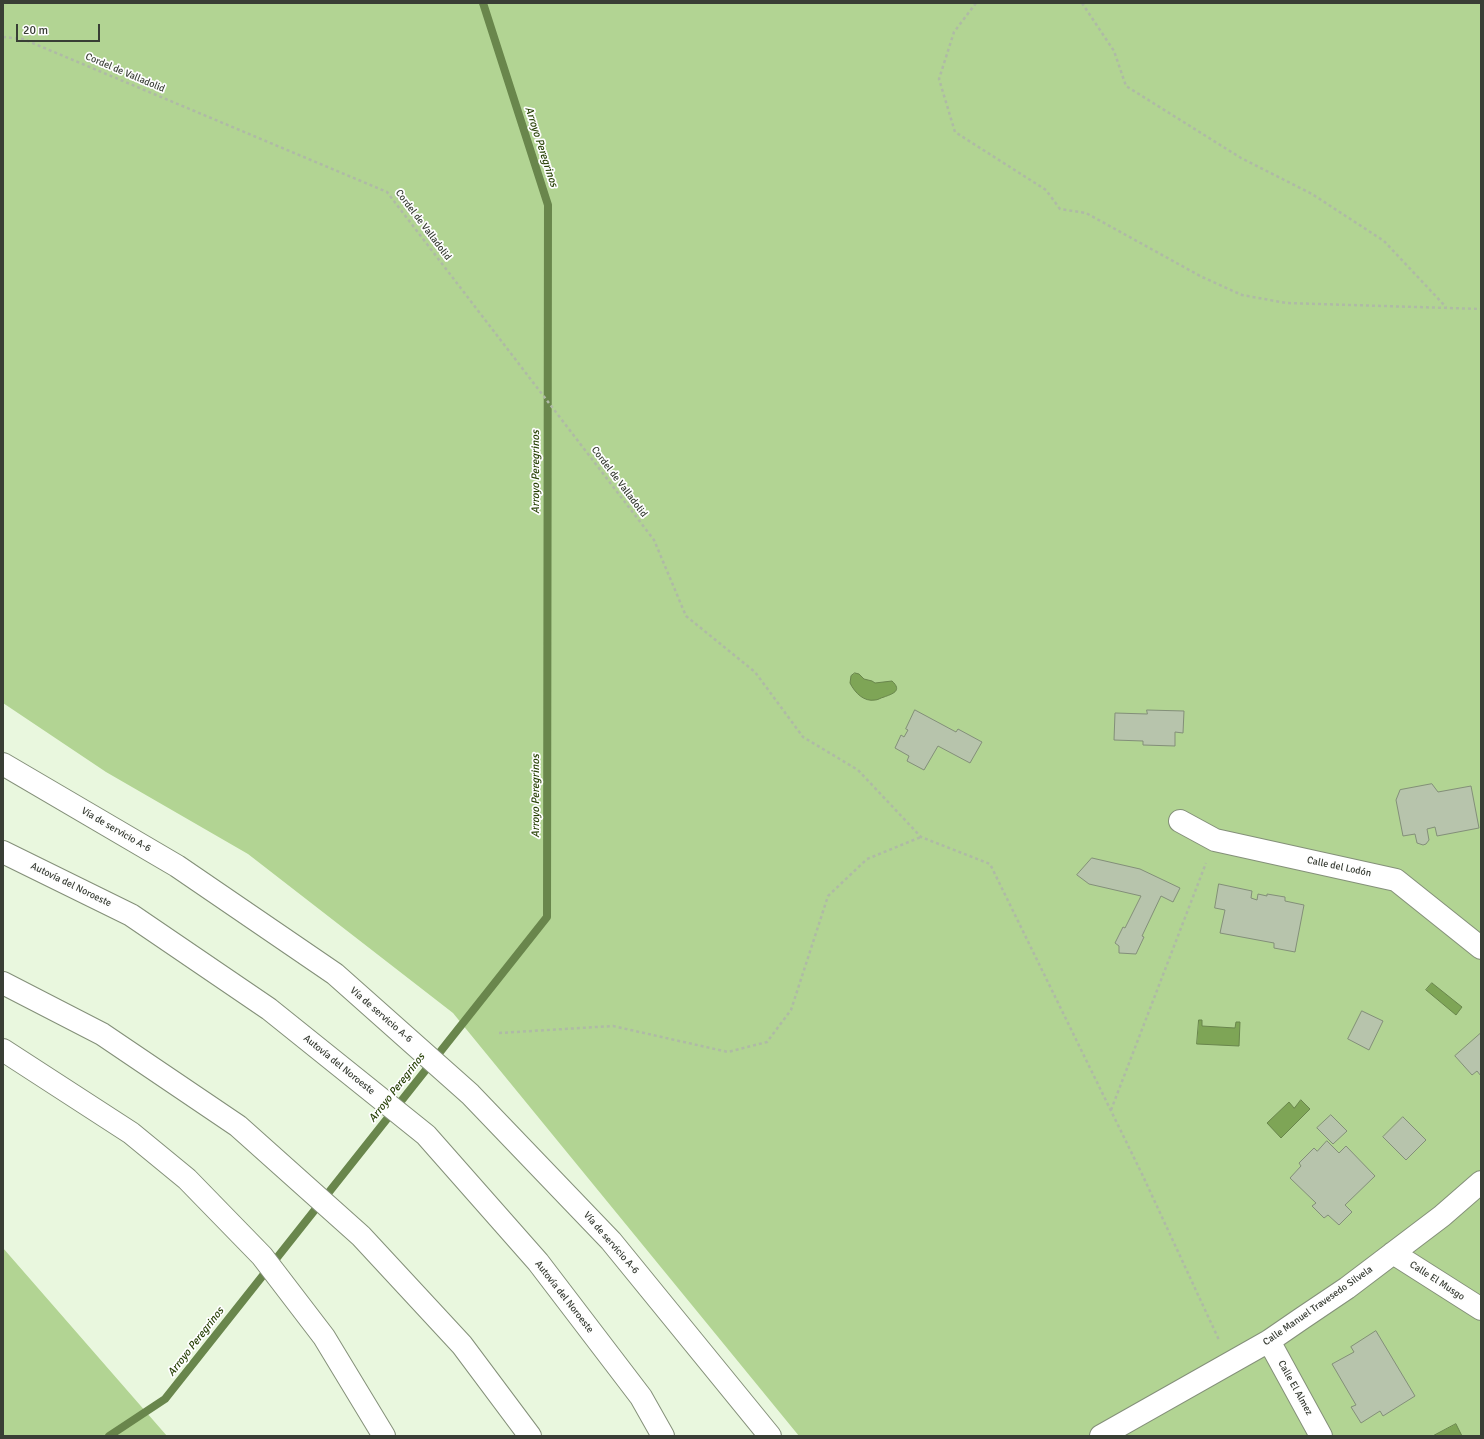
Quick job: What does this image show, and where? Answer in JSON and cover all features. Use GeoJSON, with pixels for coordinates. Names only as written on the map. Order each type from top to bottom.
{"type":"FeatureCollection","features":[{"type":"Feature","properties":{"kind":"main road","name":"Vía de servicio A-6"},"geometry":{"type":"LineString","coordinates":[[3,764],[177,866],[335,974],[470,1094],[611,1241],[770,1436]]}},
{"type":"Feature","properties":{"kind":"main road","name":"Calle del Lodón"},"geometry":{"type":"LineString","coordinates":[[1180,821],[1215,840],[1396,880],[1481,948]]}},
{"type":"Feature","properties":{"kind":"main road","name":"Autovía del Noroeste"},"geometry":{"type":"LineString","coordinates":[[3,852],[130,915],[269,1009],[426,1135],[538,1262],[641,1397],[663,1436]]}},
{"type":"Feature","properties":{"kind":"main road"},"geometry":{"type":"LineString","coordinates":[[3,983],[102,1034],[238,1126],[361,1236],[462,1345],[530,1436]]}},
{"type":"Feature","properties":{"kind":"main road"},"geometry":{"type":"LineString","coordinates":[[3,1050],[131,1133],[187,1179],[262,1256],[324,1337],[384,1436]]}},
{"type":"Feature","properties":{"kind":"main road","name":"Calle Manuel Travesedo Silvela"},"geometry":{"type":"LineString","coordinates":[[1101,1436],[1269,1341],[1340,1292],[1442,1216],[1481,1182]]}},
{"type":"Feature","properties":{"kind":"main road","name":"Calle El Musgo"},"geometry":{"type":"LineString","coordinates":[[1393,1252],[1481,1309]]}},
{"type":"Feature","properties":{"kind":"main road","name":"Calle El Almez"},"geometry":{"type":"LineString","coordinates":[[1269,1341],[1321,1436]]}},
{"type":"Feature","properties":{"kind":"path"},"geometry":{"type":"LineString","coordinates":[[976,3],[954,32],[939,78],[955,132],[1046,190],[1060,209],[1086,214],[1202,277],[1242,295],[1286,303],[1481,309]]}},
{"type":"Feature","properties":{"kind":"path"},"geometry":{"type":"LineString","coordinates":[[1082,3],[1114,51],[1126,86],[1241,158],[1312,194],[1384,241],[1446,308]]}},
{"type":"Feature","properties":{"kind":"path","name":"Cordel de Valladolid"},"geometry":{"type":"LineString","coordinates":[[3,37],[23,39],[387,192],[654,540],[686,616],[755,672],[803,737],[858,770],[921,836]]}},
{"type":"Feature","properties":{"kind":"path"},"geometry":{"type":"LineString","coordinates":[[499,1033],[613,1026],[728,1052],[767,1042],[791,1010],[828,896],[867,860],[921,836],[990,864],[1142,1174],[1229,1363]]}},
{"type":"Feature","properties":{"kind":"path"},"geometry":{"type":"LineString","coordinates":[[1111,1110],[1215,840]]}},
{"type":"Feature","properties":{"kind":"shaded area"},"geometry":{"type":"Polygon","coordinates":[[[3,3],[1481,3],[1481,1436],[799,1436],[453,1013],[248,854],[106,772],[3,703],[3,3]]]}},
{"type":"Feature","properties":{"kind":"shaded area"},"geometry":{"type":"Polygon","coordinates":[[[855,673],[859,674],[864,679],[875,683],[892,681],[897,687],[896,690],[895,692],[877,700],[867,700],[854,690],[850,683],[851,676],[855,673]]]}},
{"type":"Feature","properties":{"kind":"shaded area"},"geometry":{"type":"Polygon","coordinates":[[[1432,983],[1462,1007],[1456,1015],[1426,990],[1432,983]]]}},
{"type":"Feature","properties":{"kind":"shaded area"},"geometry":{"type":"Polygon","coordinates":[[[1199,1020],[1202,1020],[1202,1026],[1235,1028],[1236,1022],[1240,1022],[1239,1046],[1197,1044],[1199,1020]]]}},
{"type":"Feature","properties":{"kind":"shaded area"},"geometry":{"type":"Polygon","coordinates":[[[1301,1100],[1310,1109],[1281,1138],[1267,1123],[1289,1102],[1294,1108],[1301,1100]]]}},
{"type":"Feature","properties":{"kind":"shaded area"},"geometry":{"type":"Polygon","coordinates":[[[3,1248],[167,1436],[3,1436],[3,1248]]]}},
{"type":"Feature","properties":{"kind":"shaded area"},"geometry":{"type":"Polygon","coordinates":[[[1456,1424],[1462,1436],[1433,1436],[1456,1424]]]}},
{"type":"Feature","properties":{"kind":"building"},"geometry":{"type":"Polygon","coordinates":[[[915,710],[956,732],[958,729],[982,742],[970,763],[938,746],[924,770],[907,761],[909,756],[895,748],[901,735],[904,737],[908,730],[906,729],[915,710]]]}},
{"type":"Feature","properties":{"kind":"building"},"geometry":{"type":"Polygon","coordinates":[[[1147,710],[1184,711],[1183,733],[1175,732],[1175,746],[1143,745],[1143,741],[1114,740],[1115,713],[1147,714],[1147,710]]]}},
{"type":"Feature","properties":{"kind":"building"},"geometry":{"type":"Polygon","coordinates":[[[1432,784],[1438,792],[1471,786],[1479,828],[1437,836],[1435,827],[1427,829],[1429,840],[1423,845],[1417,843],[1415,834],[1403,836],[1396,800],[1400,790],[1432,784]]]}},
{"type":"Feature","properties":{"kind":"building"},"geometry":{"type":"Polygon","coordinates":[[[1092,858],[1140,869],[1180,888],[1173,902],[1161,896],[1142,936],[1144,937],[1136,954],[1119,953],[1119,946],[1115,943],[1123,927],[1125,928],[1141,896],[1089,884],[1077,875],[1092,858]]]}},
{"type":"Feature","properties":{"kind":"building"},"geometry":{"type":"Polygon","coordinates":[[[1219,884],[1252,891],[1251,898],[1257,900],[1258,894],[1267,896],[1267,894],[1285,897],[1285,901],[1304,905],[1295,952],[1274,948],[1274,943],[1220,933],[1225,910],[1215,908],[1219,884]]]}},
{"type":"Feature","properties":{"kind":"building"},"geometry":{"type":"Polygon","coordinates":[[[1362,1011],[1383,1021],[1369,1050],[1348,1039],[1362,1011]]]}},
{"type":"Feature","properties":{"kind":"building"},"geometry":{"type":"Polygon","coordinates":[[[1481,1033],[1481,1076],[1477,1071],[1472,1075],[1455,1056],[1481,1033]]]}},
{"type":"Feature","properties":{"kind":"building"},"geometry":{"type":"Polygon","coordinates":[[[1331,1115],[1347,1131],[1333,1144],[1317,1128],[1331,1115]]]}},
{"type":"Feature","properties":{"kind":"building"},"geometry":{"type":"Polygon","coordinates":[[[1403,1117],[1426,1140],[1406,1160],[1383,1137],[1403,1117]]]}},
{"type":"Feature","properties":{"kind":"building"},"geometry":{"type":"Polygon","coordinates":[[[1327,1141],[1339,1153],[1346,1146],[1375,1176],[1345,1205],[1352,1212],[1339,1225],[1328,1215],[1324,1218],[1312,1206],[1316,1203],[1290,1178],[1301,1166],[1299,1163],[1314,1148],[1317,1151],[1327,1141]]]}},
{"type":"Feature","properties":{"kind":"building"},"geometry":{"type":"Polygon","coordinates":[[[1376,1331],[1415,1396],[1383,1416],[1380,1411],[1361,1423],[1351,1407],[1356,1405],[1332,1364],[1354,1352],[1351,1347],[1376,1331]]]}},
{"type":"Feature","properties":{"kind":"waterway","name":"Arroyo Peregrinos"},"geometry":{"type":"LineString","coordinates":[[109,1436],[165,1399],[547,917],[548,205],[483,3]]}}]}
